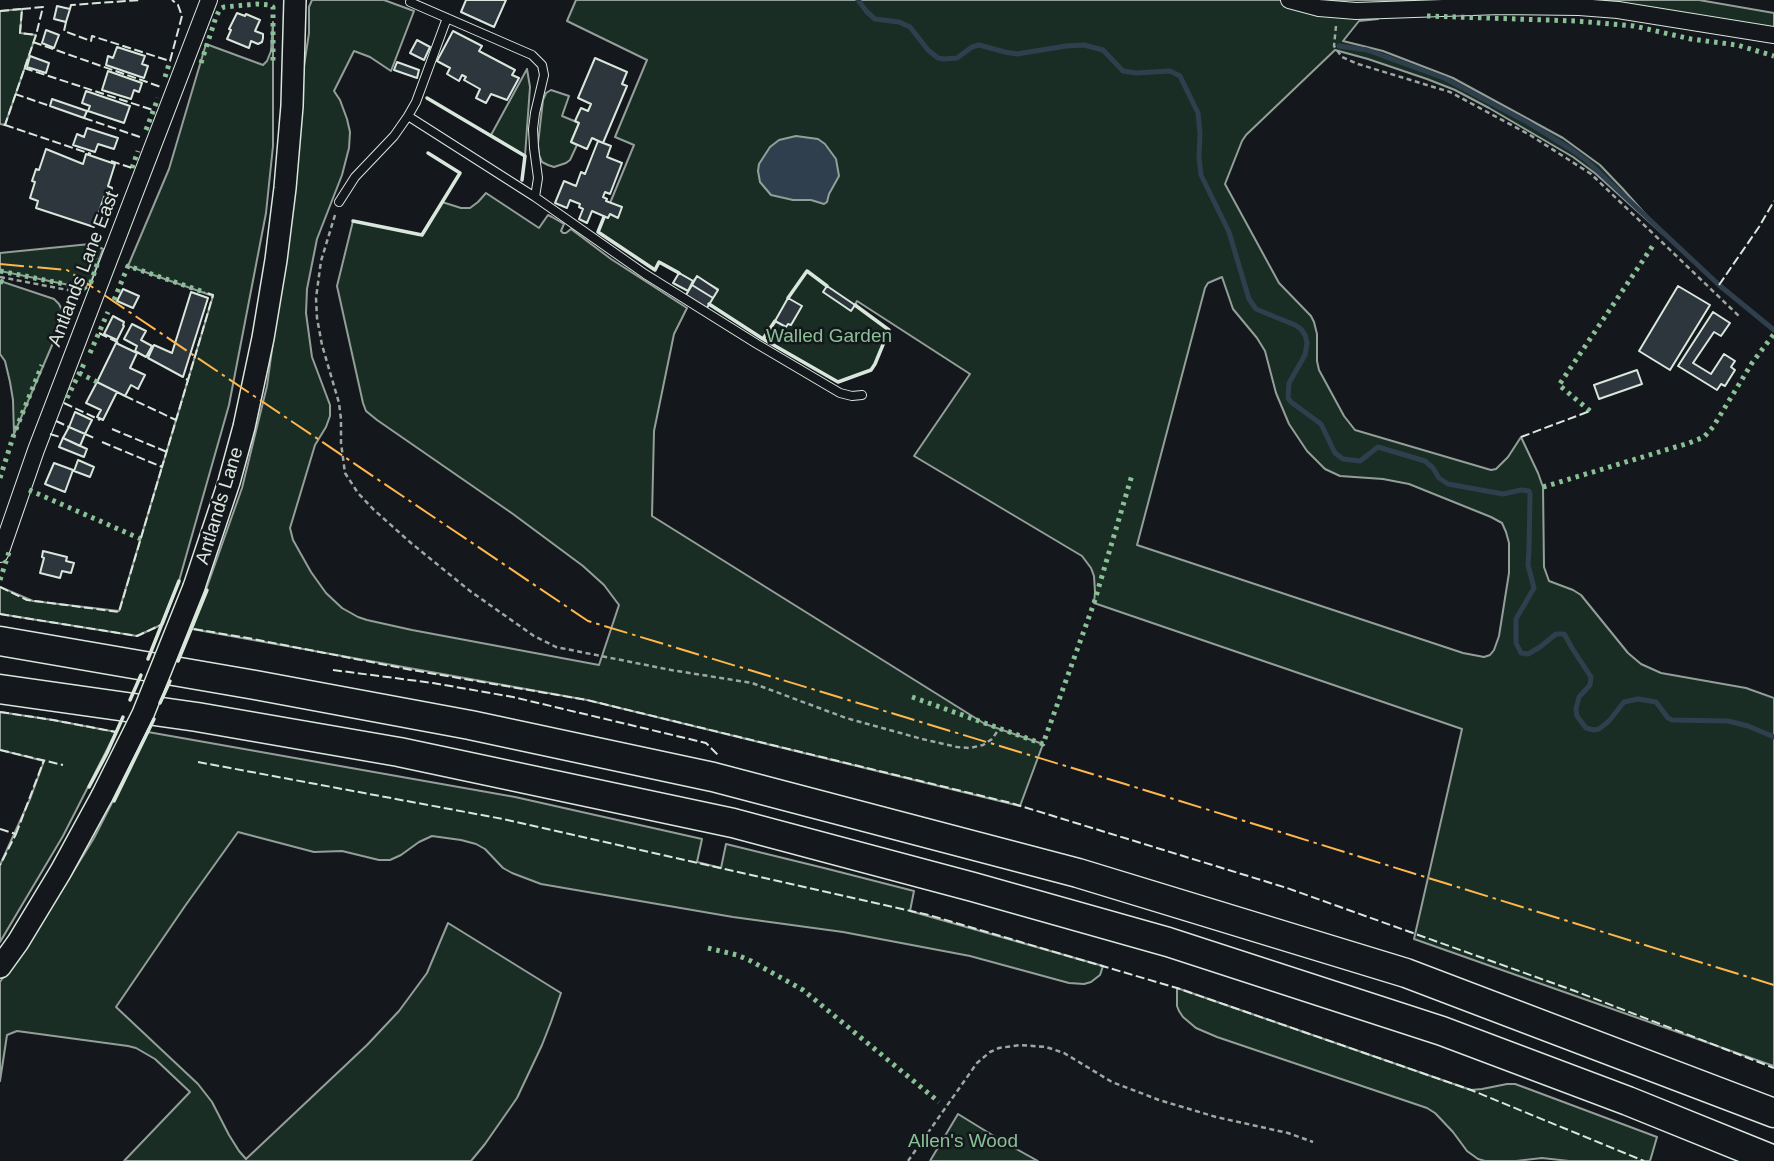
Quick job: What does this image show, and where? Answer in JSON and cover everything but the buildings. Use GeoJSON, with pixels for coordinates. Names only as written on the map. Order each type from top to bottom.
{"type":"FeatureCollection","features":[{"type":"Feature","properties":{"kind":"highway"},"geometry":{"type":"LineString","coordinates":[[0,641],[470,724],[713,777],[1078,873],[1406,973],[1774,1113]]}},
{"type":"Feature","properties":{"kind":"highway"},"geometry":{"type":"LineString","coordinates":[[0,689],[197,717],[399,752],[719,820],[973,887],[1168,942],[1441,1031],[1628,1101],[1774,1160]]}},
{"type":"Feature","properties":{"kind":"main road","name":"Antlands Lane"},"geometry":{"type":"LineString","coordinates":[[0,967],[61,871],[143,714],[194,587],[235,460],[263,338],[285,188],[292,106],[295,0]]}},
{"type":"Feature","properties":{"kind":"street","name":"Antlands Lane East"},"geometry":{"type":"LineString","coordinates":[[0,554],[36,450],[209,0]]}},
{"type":"Feature","properties":{"kind":"street"},"geometry":{"type":"LineString","coordinates":[[1289,0],[1319,8],[1370,11],[1502,5],[1579,7],[1618,10],[1774,35]]}},
{"type":"Feature","properties":{"kind":"lane"},"geometry":{"type":"LineString","coordinates":[[409,1],[532,55],[542,65],[544,75],[533,129],[538,178],[535,197]]}},
{"type":"Feature","properties":{"kind":"lane"},"geometry":{"type":"LineString","coordinates":[[340,202],[355,177],[394,136],[408,116],[416,102],[447,18]]}},
{"type":"Feature","properties":{"kind":"lane"},"geometry":{"type":"LineString","coordinates":[[408,116],[535,197],[645,274],[744,336],[841,393],[862,395]]}},
{"type":"Feature","properties":{"kind":"path"},"geometry":{"type":"LineString","coordinates":[[1339,10],[1334,46],[1342,57],[1450,92],[1561,153],[1598,181],[1741,318]]}},
{"type":"Feature","properties":{"kind":"path"},"geometry":{"type":"LineString","coordinates":[[340,202],[326,241],[316,299],[322,345],[339,403],[345,472],[358,493],[373,509],[453,578],[520,627],[556,647],[752,683],[846,718],[957,747],[983,745],[992,739],[999,729]]}},
{"type":"Feature","properties":{"kind":"path"},"geometry":{"type":"LineString","coordinates":[[0,277],[68,290],[95,301]]}},
{"type":"Feature","properties":{"kind":"path"},"geometry":{"type":"LineString","coordinates":[[908,1161],[977,1063],[999,1048],[1020,1045],[1046,1047],[1064,1053],[1112,1082],[1159,1100],[1313,1142]]}},
{"type":"Feature","properties":{"kind":"green space"},"geometry":{"type":"Polygon","coordinates":[[[312,0],[384,0],[414,11],[391,71],[370,57],[354,51],[334,91],[347,119],[349,148],[342,175],[317,239],[307,289],[306,313],[312,357],[330,405],[330,416],[315,445],[290,528],[293,540],[326,593],[342,608],[367,620],[599,665],[619,605],[604,585],[513,514],[377,420],[366,411],[363,403],[337,286],[353,221],[421,235],[442,202],[470,208],[486,193],[539,228],[548,215],[552,217],[564,224],[561,231],[563,233],[571,229],[611,259],[687,308],[674,334],[654,431],[652,516],[985,724],[1043,744],[1020,806],[587,700],[192,629],[242,488],[267,386],[289,225],[309,33],[309,7],[312,0]]]}},
{"type":"Feature","properties":{"kind":"green space","name":"Walled Garden"},"geometry":{"type":"Polygon","coordinates":[[[576,0],[1497,0],[1378,7],[1378,19],[1359,21],[1343,41],[1383,51],[1453,78],[1563,138],[1600,165],[1664,235],[1573,157],[1489,108],[1427,79],[1335,50],[1246,135],[1225,184],[1279,283],[1311,316],[1317,334],[1319,370],[1344,416],[1355,430],[1491,470],[1496,469],[1508,457],[1521,437],[1543,487],[1544,567],[1549,581],[1581,595],[1628,653],[1641,664],[1661,673],[1746,688],[1774,698],[1774,1066],[1414,939],[1462,729],[1094,603],[1094,576],[1082,556],[914,456],[970,374],[857,301],[855,305],[889,330],[871,370],[838,382],[709,304],[718,289],[697,277],[693,281],[660,262],[655,270],[598,232],[634,145],[615,137],[647,60],[567,21],[576,0]],[[1222,277],[1208,283],[1137,545],[1463,653],[1484,657],[1490,655],[1499,636],[1509,573],[1509,543],[1502,523],[1409,484],[1340,476],[1325,469],[1307,451],[1289,424],[1276,393],[1265,351],[1233,309],[1222,277]]]}},
{"type":"Feature","properties":{"kind":"green space"},"geometry":{"type":"Polygon","coordinates":[[[1539,0],[1699,0],[1774,13],[1774,28],[1539,0]]]}},
{"type":"Feature","properties":{"kind":"green space"},"geometry":{"type":"Polygon","coordinates":[[[22,9],[20,33],[36,35],[5,125],[0,124],[0,11],[22,9]]]}},
{"type":"Feature","properties":{"kind":"green space"},"geometry":{"type":"Polygon","coordinates":[[[273,22],[273,146],[266,213],[229,405],[179,581],[163,624],[137,636],[0,614],[0,587],[33,601],[119,611],[213,296],[128,266],[169,169],[206,44],[263,65],[271,51],[273,22]]]}},
{"type":"Feature","properties":{"kind":"green space"},"geometry":{"type":"Polygon","coordinates":[[[527,69],[530,87],[525,156],[491,135],[527,69]]]}},
{"type":"Feature","properties":{"kind":"green space"},"geometry":{"type":"Polygon","coordinates":[[[551,90],[569,96],[562,116],[579,123],[571,142],[577,145],[570,160],[554,167],[542,162],[538,144],[543,100],[551,90]]]}},
{"type":"Feature","properties":{"kind":"green space"},"geometry":{"type":"Polygon","coordinates":[[[90,244],[103,249],[91,282],[84,288],[0,271],[0,253],[90,244]]]}},
{"type":"Feature","properties":{"kind":"green space"},"geometry":{"type":"Polygon","coordinates":[[[0,281],[54,299],[62,310],[56,336],[14,434],[10,382],[5,361],[0,354],[0,281]]]}},
{"type":"Feature","properties":{"kind":"green space"},"geometry":{"type":"Polygon","coordinates":[[[0,712],[116,732],[63,836],[0,942],[0,865],[44,761],[0,750],[0,712]]]}},
{"type":"Feature","properties":{"kind":"green space"},"geometry":{"type":"Polygon","coordinates":[[[148,732],[515,797],[702,839],[697,862],[721,868],[726,844],[914,891],[910,911],[1103,966],[1100,975],[1091,982],[1069,983],[970,956],[843,932],[733,917],[541,884],[512,873],[503,868],[485,849],[461,840],[432,836],[390,860],[379,860],[342,851],[314,852],[238,832],[116,1007],[198,1084],[246,1159],[367,1045],[399,1011],[427,973],[448,923],[561,993],[551,1022],[517,1098],[471,1161],[124,1161],[190,1092],[155,1059],[136,1048],[17,1031],[7,1035],[0,1081],[0,982],[94,838],[148,732]]]}},
{"type":"Feature","properties":{"kind":"green space"},"geometry":{"type":"Polygon","coordinates":[[[1177,988],[1471,1090],[1507,1084],[1526,1088],[1657,1137],[1650,1161],[1478,1159],[1467,1151],[1435,1113],[1427,1108],[1196,1028],[1179,1011],[1177,988]]]}},
{"type":"Feature","properties":{"kind":"green space","name":"Allen's Wood"},"geometry":{"type":"Polygon","coordinates":[[[958,1114],[1002,1141],[1038,1161],[930,1161],[958,1114]]]}},
{"type":"Feature","properties":{"kind":"water"},"geometry":{"type":"Polygon","coordinates":[[[796,136],[818,139],[836,159],[839,176],[824,204],[771,195],[760,182],[759,164],[770,147],[779,140],[796,136]]]}},
{"type":"Feature","properties":{"kind":"waterway"},"geometry":{"type":"LineString","coordinates":[[858,0],[875,19],[899,22],[910,27],[938,58],[957,58],[979,45],[1017,54],[1084,45],[1103,50],[1123,71],[1170,71],[1180,76],[1198,113],[1201,175],[1229,232],[1249,299],[1256,309],[1295,325],[1305,335],[1305,355],[1289,383],[1288,398],[1321,424],[1335,453],[1343,459],[1360,461],[1378,447],[1425,461],[1439,478],[1448,484],[1503,494],[1529,491],[1528,565],[1534,588],[1516,619],[1516,643],[1521,653],[1528,654],[1556,634],[1564,634],[1591,677],[1590,685],[1579,697],[1576,709],[1577,716],[1586,728],[1599,729],[1624,702],[1638,699],[1656,702],[1672,720],[1728,721],[1774,737]]}},
{"type":"Feature","properties":{"kind":"waterway"},"geometry":{"type":"LineString","coordinates":[[1339,46],[1367,50],[1444,78],[1527,122],[1569,148],[1586,160],[1719,285],[1774,330]]}},
{"type":"Feature","properties":{"kind":"hedge"},"geometry":{"type":"LineString","coordinates":[[201,63],[220,9],[257,4],[273,7],[273,63]]}},
{"type":"Feature","properties":{"kind":"hedge"},"geometry":{"type":"LineString","coordinates":[[1427,16],[1576,21],[1634,26],[1691,39],[1737,45],[1774,56]]}},
{"type":"Feature","properties":{"kind":"hedge"},"geometry":{"type":"LineString","coordinates":[[165,77],[170,61]]}},
{"type":"Feature","properties":{"kind":"hedge"},"geometry":{"type":"LineString","coordinates":[[146,130],[158,98]]}},
{"type":"Feature","properties":{"kind":"hedge"},"geometry":{"type":"LineString","coordinates":[[132,168],[138,151]]}},
{"type":"Feature","properties":{"kind":"hedge"},"geometry":{"type":"LineString","coordinates":[[1590,411],[1559,385],[1654,244]]}},
{"type":"Feature","properties":{"kind":"hedge"},"geometry":{"type":"LineString","coordinates":[[0,271],[84,288],[91,282],[99,259]]}},
{"type":"Feature","properties":{"kind":"hedge"},"geometry":{"type":"LineString","coordinates":[[114,300],[128,266],[204,292]]}},
{"type":"Feature","properties":{"kind":"hedge"},"geometry":{"type":"LineString","coordinates":[[0,281],[6,283]]}},
{"type":"Feature","properties":{"kind":"hedge"},"geometry":{"type":"LineString","coordinates":[[90,353],[108,312]]}},
{"type":"Feature","properties":{"kind":"hedge"},"geometry":{"type":"LineString","coordinates":[[1543,487],[1704,437],[1774,334]]}},
{"type":"Feature","properties":{"kind":"hedge"},"geometry":{"type":"LineString","coordinates":[[67,398],[85,362]]}},
{"type":"Feature","properties":{"kind":"hedge"},"geometry":{"type":"LineString","coordinates":[[0,478],[14,434],[42,365]]}},
{"type":"Feature","properties":{"kind":"hedge"},"geometry":{"type":"LineString","coordinates":[[79,373],[97,382]]}},
{"type":"Feature","properties":{"kind":"hedge"},"geometry":{"type":"LineString","coordinates":[[912,697],[1043,744],[1094,603],[1132,475]]}},
{"type":"Feature","properties":{"kind":"hedge"},"geometry":{"type":"LineString","coordinates":[[29,490],[141,539]]}},
{"type":"Feature","properties":{"kind":"hedge"},"geometry":{"type":"LineString","coordinates":[[0,580],[10,549]]}},
{"type":"Feature","properties":{"kind":"hedge"},"geometry":{"type":"LineString","coordinates":[[708,948],[751,961],[803,990],[939,1102]]}},
{"type":"Feature","properties":{"kind":"fence"},"geometry":{"type":"LineString","coordinates":[[70,9],[71,5],[141,0]]}},
{"type":"Feature","properties":{"kind":"fence"},"geometry":{"type":"LineString","coordinates":[[66,22],[64,31],[91,41],[92,36],[170,61],[182,16],[178,5],[172,0]]}},
{"type":"Feature","properties":{"kind":"fence"},"geometry":{"type":"LineString","coordinates":[[22,9],[43,7],[36,35]]}},
{"type":"Feature","properties":{"kind":"fence"},"geometry":{"type":"LineString","coordinates":[[0,11],[22,9],[20,33],[36,35],[5,125],[0,124]]}},
{"type":"Feature","properties":{"kind":"fence"},"geometry":{"type":"LineString","coordinates":[[33,42],[161,87]]}},
{"type":"Feature","properties":{"kind":"fence"},"geometry":{"type":"LineString","coordinates":[[24,68],[153,110]]}},
{"type":"Feature","properties":{"kind":"fence"},"geometry":{"type":"LineString","coordinates":[[15,94],[50,106]]}},
{"type":"Feature","properties":{"kind":"fence"},"geometry":{"type":"LineString","coordinates":[[84,118],[143,138]]}},
{"type":"Feature","properties":{"kind":"fence"},"geometry":{"type":"LineString","coordinates":[[5,125],[91,154]]}},
{"type":"Feature","properties":{"kind":"fence"},"geometry":{"type":"LineString","coordinates":[[111,161],[132,168]]}},
{"type":"Feature","properties":{"kind":"fence"},"geometry":{"type":"LineString","coordinates":[[1719,285],[1774,201]]}},
{"type":"Feature","properties":{"kind":"fence"},"geometry":{"type":"LineString","coordinates":[[186,379],[188,380],[213,295],[204,292]]}},
{"type":"Feature","properties":{"kind":"fence"},"geometry":{"type":"LineString","coordinates":[[99,333],[121,344]]}},
{"type":"Feature","properties":{"kind":"fence"},"geometry":{"type":"LineString","coordinates":[[102,442],[162,467],[188,380]]}},
{"type":"Feature","properties":{"kind":"fence"},"geometry":{"type":"LineString","coordinates":[[125,396],[176,420]]}},
{"type":"Feature","properties":{"kind":"fence"},"geometry":{"type":"LineString","coordinates":[[64,403],[100,420]]}},
{"type":"Feature","properties":{"kind":"fence"},"geometry":{"type":"LineString","coordinates":[[1521,437],[1590,411]]}},
{"type":"Feature","properties":{"kind":"fence"},"geometry":{"type":"LineString","coordinates":[[56,421],[69,427]]}},
{"type":"Feature","properties":{"kind":"fence"},"geometry":{"type":"LineString","coordinates":[[112,429],[167,452]]}},
{"type":"Feature","properties":{"kind":"fence"},"geometry":{"type":"LineString","coordinates":[[50,434],[63,438]]}},
{"type":"Feature","properties":{"kind":"fence"},"geometry":{"type":"LineString","coordinates":[[85,434],[94,438]]}},
{"type":"Feature","properties":{"kind":"fence"},"geometry":{"type":"LineString","coordinates":[[0,587],[27,600],[119,612],[162,467]]}},
{"type":"Feature","properties":{"kind":"fence"},"geometry":{"type":"LineString","coordinates":[[0,614],[137,636],[163,624]]}},
{"type":"Feature","properties":{"kind":"fence"},"geometry":{"type":"LineString","coordinates":[[194,629],[587,700],[1011,803],[1287,888],[1575,991],[1774,1068]]}},
{"type":"Feature","properties":{"kind":"fence"},"geometry":{"type":"LineString","coordinates":[[333,670],[513,697],[706,743],[718,755]]}},
{"type":"Feature","properties":{"kind":"fence"},"geometry":{"type":"LineString","coordinates":[[0,712],[116,732]]}},
{"type":"Feature","properties":{"kind":"fence"},"geometry":{"type":"LineString","coordinates":[[0,750],[63,765]]}},
{"type":"Feature","properties":{"kind":"fence"},"geometry":{"type":"LineString","coordinates":[[16,834],[44,760]]}},
{"type":"Feature","properties":{"kind":"fence"},"geometry":{"type":"LineString","coordinates":[[198,762],[503,819],[929,915],[1177,988],[1471,1090],[1644,1161]]}},
{"type":"Feature","properties":{"kind":"fence"},"geometry":{"type":"LineString","coordinates":[[0,829],[16,834],[0,865]]}},
{"type":"Feature","properties":{"kind":"wall"},"geometry":{"type":"LineString","coordinates":[[427,98],[525,156],[522,180]]}},
{"type":"Feature","properties":{"kind":"wall"},"geometry":{"type":"LineString","coordinates":[[353,221],[422,235],[460,173],[428,153]]}},
{"type":"Feature","properties":{"kind":"wall"},"geometry":{"type":"LineString","coordinates":[[604,217],[598,232],[655,270],[659,262],[679,273]]}},
{"type":"Feature","properties":{"kind":"wall"},"geometry":{"type":"LineString","coordinates":[[788,298],[807,271],[827,286]]}},
{"type":"Feature","properties":{"kind":"wall"},"geometry":{"type":"LineString","coordinates":[[709,304],[763,339]]}},
{"type":"Feature","properties":{"kind":"wall"},"geometry":{"type":"LineString","coordinates":[[775,321],[763,339],[838,382],[871,370],[889,330],[855,305]]}},
{"type":"Feature","properties":{"kind":"wall"},"geometry":{"type":"LineString","coordinates":[[148,659],[179,581]]}},
{"type":"Feature","properties":{"kind":"wall"},"geometry":{"type":"LineString","coordinates":[[178,661],[207,590]]}},
{"type":"Feature","properties":{"kind":"wall"},"geometry":{"type":"LineString","coordinates":[[130,700],[141,675]]}},
{"type":"Feature","properties":{"kind":"wall"},"geometry":{"type":"LineString","coordinates":[[160,703],[170,681]]}},
{"type":"Feature","properties":{"kind":"wall"},"geometry":{"type":"LineString","coordinates":[[89,787],[123,717]]}},
{"type":"Feature","properties":{"kind":"wall"},"geometry":{"type":"LineString","coordinates":[[114,801],[154,719]]}},
{"type":"Feature","properties":{"kind":"power"},"geometry":{"type":"LineString","coordinates":[[0,264],[67,270],[588,621],[1774,985]]}}]}
